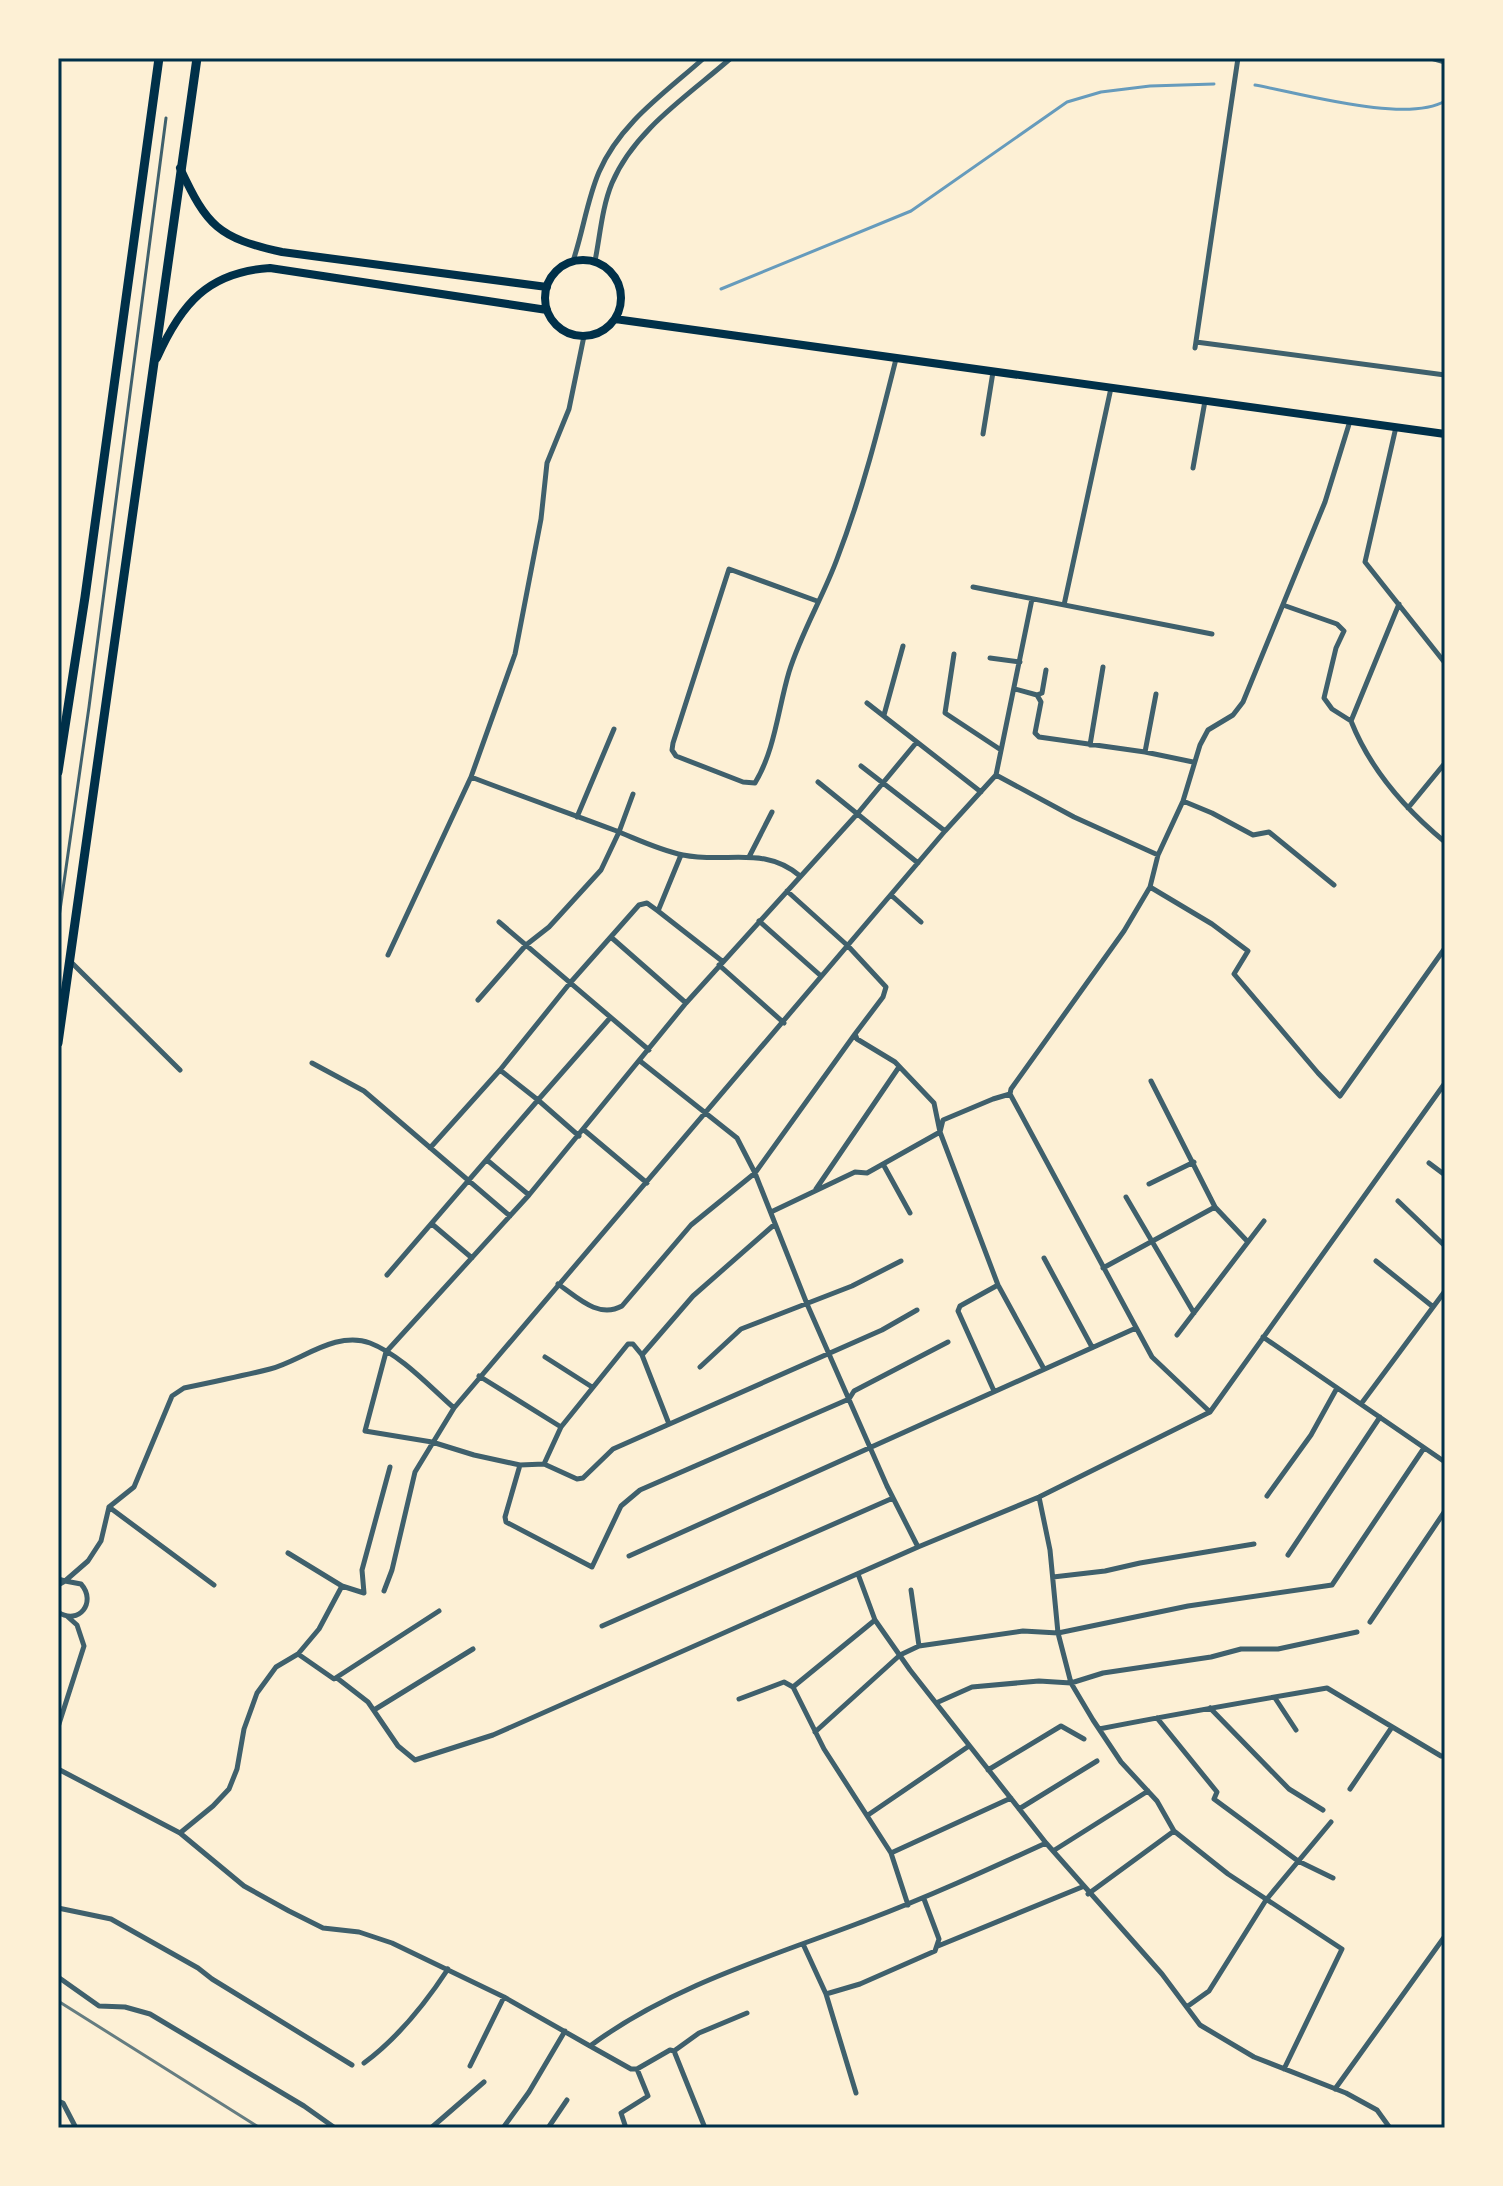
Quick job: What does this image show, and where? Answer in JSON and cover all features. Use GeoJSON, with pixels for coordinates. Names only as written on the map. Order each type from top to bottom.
{"type":"FeatureCollection","features":[{"type":"Feature","properties":{"kind":"highway"},"geometry":{"type":"LineString","coordinates":[[58,772],[159,58]]}},
{"type":"Feature","properties":{"kind":"highway"},"geometry":{"type":"LineString","coordinates":[[58,1043],[197,58]]}},
{"type":"Feature","properties":{"kind":"main road"},"geometry":{"type":"LineString","coordinates":[[180,167],[196,203],[207,218],[224,233],[249,245],[547,287]]}},
{"type":"Feature","properties":{"kind":"main road"},"geometry":{"type":"LineString","coordinates":[[573,261],[595,261],[611,271],[620,287],[620,308],[615,319],[607,328],[584,336],[562,329],[547,310],[547,287],[552,276],[573,261]]}},
{"type":"Feature","properties":{"kind":"main road"},"geometry":{"type":"LineString","coordinates":[[153,367],[171,329],[194,296],[233,274],[252,269],[270,268],[547,310]]}},
{"type":"Feature","properties":{"kind":"main road"},"geometry":{"type":"LineString","coordinates":[[615,319],[1445,434]]}},
{"type":"Feature","properties":{"kind":"street"},"geometry":{"type":"LineString","coordinates":[[573,261],[600,170],[620,136],[704,58]]}},
{"type":"Feature","properties":{"kind":"street"},"geometry":{"type":"LineString","coordinates":[[595,261],[611,185],[629,153],[658,122],[731,58]]}},
{"type":"Feature","properties":{"kind":"street"},"geometry":{"type":"LineString","coordinates":[[1238,58],[1195,345],[1445,375]]}},
{"type":"Feature","properties":{"kind":"street"},"geometry":{"type":"LineString","coordinates":[[1431,58],[1445,62]]}},
{"type":"Feature","properties":{"kind":"street"},"geometry":{"type":"LineString","coordinates":[[388,955],[471,777],[515,654],[541,519],[547,463],[569,409],[584,336]]}},
{"type":"Feature","properties":{"kind":"street"},"geometry":{"type":"LineString","coordinates":[[817,601],[729,569],[673,743],[672,750],[676,756],[743,782],[755,783],[765,767],[790,671],[817,601],[836,563],[855,508],[896,359]]}},
{"type":"Feature","properties":{"kind":"street"},"geometry":{"type":"LineString","coordinates":[[983,434],[993,372]]}},
{"type":"Feature","properties":{"kind":"street"},"geometry":{"type":"LineString","coordinates":[[1064,605],[1111,388]]}},
{"type":"Feature","properties":{"kind":"street"},"geometry":{"type":"LineString","coordinates":[[1193,468],[1205,401]]}},
{"type":"Feature","properties":{"kind":"street"},"geometry":{"type":"LineString","coordinates":[[1210,1412],[1152,1357],[1010,1094],[1124,931],[1150,887],[1158,855],[1183,801],[1193,762],[1208,730],[1233,715],[1243,702],[1325,502],[1350,421]]}},
{"type":"Feature","properties":{"kind":"street"},"geometry":{"type":"LineString","coordinates":[[1396,427],[1365,562],[1445,663]]}},
{"type":"Feature","properties":{"kind":"street"},"geometry":{"type":"LineString","coordinates":[[973,587],[1212,634]]}},
{"type":"Feature","properties":{"kind":"street"},"geometry":{"type":"LineString","coordinates":[[384,1591],[392,1570],[415,1472],[454,1408],[996,775],[1032,599]]}},
{"type":"Feature","properties":{"kind":"street"},"geometry":{"type":"LineString","coordinates":[[1351,721],[1399,604]]}},
{"type":"Feature","properties":{"kind":"street"},"geometry":{"type":"LineString","coordinates":[[1283,605],[1337,624],[1344,631],[1324,698],[1332,709],[1351,721],[1360,746],[1397,797],[1445,842]]}},
{"type":"Feature","properties":{"kind":"street"},"geometry":{"type":"LineString","coordinates":[[884,715],[903,646]]}},
{"type":"Feature","properties":{"kind":"street"},"geometry":{"type":"LineString","coordinates":[[954,654],[945,713],[1001,750]]}},
{"type":"Feature","properties":{"kind":"street"},"geometry":{"type":"LineString","coordinates":[[990,658],[1020,662]]}},
{"type":"Feature","properties":{"kind":"street"},"geometry":{"type":"LineString","coordinates":[[1090,745],[1103,667]]}},
{"type":"Feature","properties":{"kind":"street"},"geometry":{"type":"LineString","coordinates":[[1014,689],[1037,695],[1042,693],[1046,670]]}},
{"type":"Feature","properties":{"kind":"street"},"geometry":{"type":"LineString","coordinates":[[1145,752],[1156,694]]}},
{"type":"Feature","properties":{"kind":"street"},"geometry":{"type":"LineString","coordinates":[[1037,695],[1041,702],[1035,733],[1039,737],[1193,762]]}},
{"type":"Feature","properties":{"kind":"street"},"geometry":{"type":"LineString","coordinates":[[867,703],[981,792]]}},
{"type":"Feature","properties":{"kind":"street"},"geometry":{"type":"LineString","coordinates":[[577,817],[614,729]]}},
{"type":"Feature","properties":{"kind":"street"},"geometry":{"type":"LineString","coordinates":[[916,743],[858,813],[720,963],[529,1195],[386,1352],[365,1431],[432,1442],[520,1465],[544,1464],[577,1479],[583,1478],[613,1449],[882,1330],[917,1310]]}},
{"type":"Feature","properties":{"kind":"street"},"geometry":{"type":"LineString","coordinates":[[1408,808],[1445,763]]}},
{"type":"Feature","properties":{"kind":"street"},"geometry":{"type":"LineString","coordinates":[[861,766],[945,831]]}},
{"type":"Feature","properties":{"kind":"street"},"geometry":{"type":"LineString","coordinates":[[996,775],[1074,817],[1158,855]]}},
{"type":"Feature","properties":{"kind":"street"},"geometry":{"type":"LineString","coordinates":[[471,777],[647,845],[702,858],[767,857],[785,863],[800,876]]}},
{"type":"Feature","properties":{"kind":"street"},"geometry":{"type":"LineString","coordinates":[[818,782],[918,863]]}},
{"type":"Feature","properties":{"kind":"street"},"geometry":{"type":"LineString","coordinates":[[478,1000],[526,945],[549,927],[601,870],[633,794]]}},
{"type":"Feature","properties":{"kind":"street"},"geometry":{"type":"LineString","coordinates":[[1183,801],[1253,835],[1269,832],[1334,885]]}},
{"type":"Feature","properties":{"kind":"street"},"geometry":{"type":"LineString","coordinates":[[749,857],[772,812]]}},
{"type":"Feature","properties":{"kind":"street"},"geometry":{"type":"LineString","coordinates":[[658,911],[681,855]]}},
{"type":"Feature","properties":{"kind":"street"},"geometry":{"type":"LineString","coordinates":[[1150,887],[1212,924],[1248,951],[1234,974],[1340,1096],[1445,948]]}},
{"type":"Feature","properties":{"kind":"street"},"geometry":{"type":"LineString","coordinates":[[558,1284],[603,1311],[612,1312],[622,1306],[691,1225],[755,1173],[883,997],[886,987],[848,946],[787,891]]}},
{"type":"Feature","properties":{"kind":"street"},"geometry":{"type":"LineString","coordinates":[[891,895],[921,922]]}},
{"type":"Feature","properties":{"kind":"street"},"geometry":{"type":"LineString","coordinates":[[430,1148],[639,905],[647,903],[658,911],[784,1023]]}},
{"type":"Feature","properties":{"kind":"street"},"geometry":{"type":"LineString","coordinates":[[759,921],[821,976]]}},
{"type":"Feature","properties":{"kind":"street"},"geometry":{"type":"LineString","coordinates":[[499,922],[649,1050]]}},
{"type":"Feature","properties":{"kind":"street"},"geometry":{"type":"LineString","coordinates":[[612,938],[686,1003]]}},
{"type":"Feature","properties":{"kind":"street"},"geometry":{"type":"LineString","coordinates":[[69,961],[180,1070]]}},
{"type":"Feature","properties":{"kind":"street"},"geometry":{"type":"LineString","coordinates":[[387,1275],[610,1018]]}},
{"type":"Feature","properties":{"kind":"street"},"geometry":{"type":"LineString","coordinates":[[855,1034],[857,1039],[899,1067],[934,1103],[940,1132],[998,1285],[1044,1369]]}},
{"type":"Feature","properties":{"kind":"street"},"geometry":{"type":"LineString","coordinates":[[640,1061],[737,1138],[755,1173],[807,1304],[871,1449],[918,1547]]}},
{"type":"Feature","properties":{"kind":"street"},"geometry":{"type":"LineString","coordinates":[[312,1063],[364,1091],[510,1216]]}},
{"type":"Feature","properties":{"kind":"street"},"geometry":{"type":"LineString","coordinates":[[815,1190],[899,1067]]}},
{"type":"Feature","properties":{"kind":"street"},"geometry":{"type":"LineString","coordinates":[[500,1070],[579,1136]]}},
{"type":"Feature","properties":{"kind":"street"},"geometry":{"type":"LineString","coordinates":[[1151,1081],[1215,1207],[1248,1242]]}},
{"type":"Feature","properties":{"kind":"street"},"geometry":{"type":"LineString","coordinates":[[337,1678],[368,1702],[398,1746],[415,1760],[493,1735],[918,1547],[1039,1497],[1210,1412],[1445,1083]]}},
{"type":"Feature","properties":{"kind":"street"},"geometry":{"type":"LineString","coordinates":[[771,1212],[855,1172],[867,1173],[940,1132],[943,1120],[1010,1094]]}},
{"type":"Feature","properties":{"kind":"street"},"geometry":{"type":"LineString","coordinates":[[584,1130],[647,1183]]}},
{"type":"Feature","properties":{"kind":"street"},"geometry":{"type":"LineString","coordinates":[[487,1160],[529,1195]]}},
{"type":"Feature","properties":{"kind":"street"},"geometry":{"type":"LineString","coordinates":[[1149,1184],[1194,1162]]}},
{"type":"Feature","properties":{"kind":"street"},"geometry":{"type":"LineString","coordinates":[[1429,1163],[1445,1175]]}},
{"type":"Feature","properties":{"kind":"street"},"geometry":{"type":"LineString","coordinates":[[883,1164],[910,1213]]}},
{"type":"Feature","properties":{"kind":"street"},"geometry":{"type":"LineString","coordinates":[[1126,1197],[1194,1313]]}},
{"type":"Feature","properties":{"kind":"street"},"geometry":{"type":"LineString","coordinates":[[1398,1201],[1445,1246]]}},
{"type":"Feature","properties":{"kind":"street"},"geometry":{"type":"LineString","coordinates":[[1103,1268],[1215,1207]]}},
{"type":"Feature","properties":{"kind":"street"},"geometry":{"type":"LineString","coordinates":[[1177,1335],[1264,1221]]}},
{"type":"Feature","properties":{"kind":"street"},"geometry":{"type":"LineString","coordinates":[[432,1224],[472,1258]]}},
{"type":"Feature","properties":{"kind":"street"},"geometry":{"type":"LineString","coordinates":[[642,1355],[693,1296],[775,1224]]}},
{"type":"Feature","properties":{"kind":"street"},"geometry":{"type":"LineString","coordinates":[[1044,1258],[1092,1347]]}},
{"type":"Feature","properties":{"kind":"street"},"geometry":{"type":"LineString","coordinates":[[700,1367],[741,1329],[852,1286],[901,1261]]}},
{"type":"Feature","properties":{"kind":"street"},"geometry":{"type":"LineString","coordinates":[[1376,1261],[1432,1306]]}},
{"type":"Feature","properties":{"kind":"street"},"geometry":{"type":"LineString","coordinates":[[994,1391],[958,1311],[960,1306],[998,1285]]}},
{"type":"Feature","properties":{"kind":"street"},"geometry":{"type":"LineString","coordinates":[[1361,1404],[1445,1291]]}},
{"type":"Feature","properties":{"kind":"street"},"geometry":{"type":"LineString","coordinates":[[629,1556],[1136,1328]]}},
{"type":"Feature","properties":{"kind":"street"},"geometry":{"type":"LineString","coordinates":[[1263,1337],[1445,1461]]}},
{"type":"Feature","properties":{"kind":"street"},"geometry":{"type":"LineString","coordinates":[[58,1585],[88,1561],[101,1541],[109,1507],[134,1487],[172,1396],[184,1388],[273,1368],[335,1342],[351,1339],[368,1342],[386,1352],[454,1408]]}},
{"type":"Feature","properties":{"kind":"street"},"geometry":{"type":"LineString","coordinates":[[520,1465],[506,1522],[592,1567],[621,1506],[640,1490],[849,1399],[854,1391],[948,1342]]}},
{"type":"Feature","properties":{"kind":"street"},"geometry":{"type":"LineString","coordinates":[[544,1464],[561,1427],[628,1344],[633,1344],[642,1355],[669,1424]]}},
{"type":"Feature","properties":{"kind":"street"},"geometry":{"type":"LineString","coordinates":[[545,1357],[592,1387]]}},
{"type":"Feature","properties":{"kind":"street"},"geometry":{"type":"LineString","coordinates":[[479,1376],[561,1427]]}},
{"type":"Feature","properties":{"kind":"street"},"geometry":{"type":"LineString","coordinates":[[1267,1496],[1311,1435],[1337,1388]]}},
{"type":"Feature","properties":{"kind":"street"},"geometry":{"type":"LineString","coordinates":[[1288,1555],[1380,1417]]}},
{"type":"Feature","properties":{"kind":"street"},"geometry":{"type":"LineString","coordinates":[[815,1732],[900,1655],[919,1646],[1023,1631],[1058,1633],[1173,1609],[1332,1585],[1424,1448]]}},
{"type":"Feature","properties":{"kind":"street"},"geometry":{"type":"LineString","coordinates":[[288,1553],[342,1586],[364,1593],[362,1570],[390,1467]]}},
{"type":"Feature","properties":{"kind":"street"},"geometry":{"type":"LineString","coordinates":[[1039,1497],[1053,1577],[1058,1633],[1071,1683],[1121,1762],[1157,1801],[1174,1831],[1228,1874],[1342,1949],[1284,2069]]}},
{"type":"Feature","properties":{"kind":"street"},"geometry":{"type":"LineString","coordinates":[[602,1626],[893,1498]]}},
{"type":"Feature","properties":{"kind":"street"},"geometry":{"type":"LineString","coordinates":[[109,1507],[214,1585]]}},
{"type":"Feature","properties":{"kind":"street"},"geometry":{"type":"LineString","coordinates":[[1370,1622],[1445,1511]]}},
{"type":"Feature","properties":{"kind":"street"},"geometry":{"type":"LineString","coordinates":[[1053,1577],[1105,1571],[1254,1544]]}},
{"type":"Feature","properties":{"kind":"street"},"geometry":{"type":"LineString","coordinates":[[858,1574],[875,1620],[936,1703],[1082,1887],[1188,2006],[1200,2025],[1254,2057],[1335,2089],[1377,2110],[1390,2128]]}},
{"type":"Feature","properties":{"kind":"street"},"geometry":{"type":"LineString","coordinates":[[61,1580],[81,1584],[88,1597],[83,1612],[62,1615]]}},
{"type":"Feature","properties":{"kind":"street"},"geometry":{"type":"LineString","coordinates":[[180,1833],[229,1789],[257,1693],[276,1667],[298,1654],[319,1629],[342,1586]]}},
{"type":"Feature","properties":{"kind":"street"},"geometry":{"type":"LineString","coordinates":[[911,1590],[919,1646]]}},
{"type":"Feature","properties":{"kind":"street"},"geometry":{"type":"LineString","coordinates":[[298,1654],[331,1679],[337,1678],[439,1611]]}},
{"type":"Feature","properties":{"kind":"street"},"geometry":{"type":"LineString","coordinates":[[58,1727],[84,1646],[77,1625],[62,1615]]}},
{"type":"Feature","properties":{"kind":"street"},"geometry":{"type":"LineString","coordinates":[[793,1687],[875,1620]]}},
{"type":"Feature","properties":{"kind":"street"},"geometry":{"type":"LineString","coordinates":[[936,1703],[972,1687],[1039,1681],[1071,1683],[1103,1673],[1211,1657],[1241,1649],[1278,1649],[1357,1632]]}},
{"type":"Feature","properties":{"kind":"street"},"geometry":{"type":"LineString","coordinates":[[374,1710],[473,1649]]}},
{"type":"Feature","properties":{"kind":"street"},"geometry":{"type":"LineString","coordinates":[[739,1699],[784,1682],[793,1687],[815,1732],[891,1853],[908,1905]]}},
{"type":"Feature","properties":{"kind":"street"},"geometry":{"type":"LineString","coordinates":[[1099,1729],[1327,1688],[1441,1756]]}},
{"type":"Feature","properties":{"kind":"street"},"geometry":{"type":"LineString","coordinates":[[1275,1698],[1296,1730]]}},
{"type":"Feature","properties":{"kind":"street"},"geometry":{"type":"LineString","coordinates":[[1209,1707],[1289,1789],[1323,1810]]}},
{"type":"Feature","properties":{"kind":"street"},"geometry":{"type":"LineString","coordinates":[[1157,1718],[1217,1792],[1214,1799],[1298,1861],[1333,1878]]}},
{"type":"Feature","properties":{"kind":"street"},"geometry":{"type":"LineString","coordinates":[[988,1770],[1061,1726],[1084,1739]]}},
{"type":"Feature","properties":{"kind":"street"},"geometry":{"type":"LineString","coordinates":[[1350,1789],[1392,1727]]}},
{"type":"Feature","properties":{"kind":"street"},"geometry":{"type":"LineString","coordinates":[[868,1815],[969,1746]]}},
{"type":"Feature","properties":{"kind":"street"},"geometry":{"type":"LineString","coordinates":[[1019,1809],[1097,1761]]}},
{"type":"Feature","properties":{"kind":"street"},"geometry":{"type":"LineString","coordinates":[[58,1769],[180,1833],[244,1886],[300,1916],[323,1928],[359,1932],[392,1943],[504,1997],[631,2069],[637,2069],[670,2050],[674,2051],[699,2033],[747,2013]]}},
{"type":"Feature","properties":{"kind":"street"},"geometry":{"type":"LineString","coordinates":[[1053,1851],[1148,1791]]}},
{"type":"Feature","properties":{"kind":"street"},"geometry":{"type":"LineString","coordinates":[[891,1853],[1011,1798]]}},
{"type":"Feature","properties":{"kind":"street"},"geometry":{"type":"LineString","coordinates":[[1188,2006],[1209,1991],[1266,1900],[1331,1822]]}},
{"type":"Feature","properties":{"kind":"street"},"geometry":{"type":"LineString","coordinates":[[1088,1894],[1174,1831]]}},
{"type":"Feature","properties":{"kind":"street"},"geometry":{"type":"LineString","coordinates":[[590,2046],[616,2027],[670,1997],[924,1899],[1046,1843]]}},
{"type":"Feature","properties":{"kind":"street"},"geometry":{"type":"LineString","coordinates":[[937,1947],[1082,1887]]}},
{"type":"Feature","properties":{"kind":"street"},"geometry":{"type":"LineString","coordinates":[[826,1994],[860,1984],[935,1951],[939,1939],[924,1899]]}},
{"type":"Feature","properties":{"kind":"street"},"geometry":{"type":"LineString","coordinates":[[58,1908],[111,1919],[198,1968],[352,2065]]}},
{"type":"Feature","properties":{"kind":"street"},"geometry":{"type":"LineString","coordinates":[[1335,2089],[1445,1936]]}},
{"type":"Feature","properties":{"kind":"street"},"geometry":{"type":"LineString","coordinates":[[803,1944],[826,1994],[856,2093]]}},
{"type":"Feature","properties":{"kind":"street"},"geometry":{"type":"LineString","coordinates":[[364,2063],[385,2047],[432,1993],[448,1969]]}},
{"type":"Feature","properties":{"kind":"street"},"geometry":{"type":"LineString","coordinates":[[58,1977],[99,2006],[125,2007],[150,2014],[304,2106],[335,2128]]}},
{"type":"Feature","properties":{"kind":"street"},"geometry":{"type":"LineString","coordinates":[[470,2066],[504,1997]]}},
{"type":"Feature","properties":{"kind":"street"},"geometry":{"type":"LineString","coordinates":[[503,2128],[529,2092],[565,2031]]}},
{"type":"Feature","properties":{"kind":"street"},"geometry":{"type":"LineString","coordinates":[[674,2051],[705,2128]]}},
{"type":"Feature","properties":{"kind":"street"},"geometry":{"type":"LineString","coordinates":[[626,2128],[621,2113],[648,2096],[637,2069]]}},
{"type":"Feature","properties":{"kind":"street"},"geometry":{"type":"LineString","coordinates":[[431,2128],[484,2082]]}},
{"type":"Feature","properties":{"kind":"street"},"geometry":{"type":"LineString","coordinates":[[548,2128],[567,2100]]}},
{"type":"Feature","properties":{"kind":"street"},"geometry":{"type":"LineString","coordinates":[[58,2101],[63,2103],[76,2128]]}},
{"type":"Feature","properties":{"kind":"lane"},"geometry":{"type":"LineString","coordinates":[[58,924],[166,118]]}},
{"type":"Feature","properties":{"kind":"waterway"},"geometry":{"type":"LineString","coordinates":[[721,289],[911,211],[1067,102],[1101,92],[1150,86],[1214,84]]}},
{"type":"Feature","properties":{"kind":"waterway"},"geometry":{"type":"LineString","coordinates":[[1255,85],[1380,108],[1427,107],[1445,101]]}},
{"type":"Feature","properties":{"kind":"railway"},"geometry":{"type":"LineString","coordinates":[[58,2001],[260,2128]]}}]}
